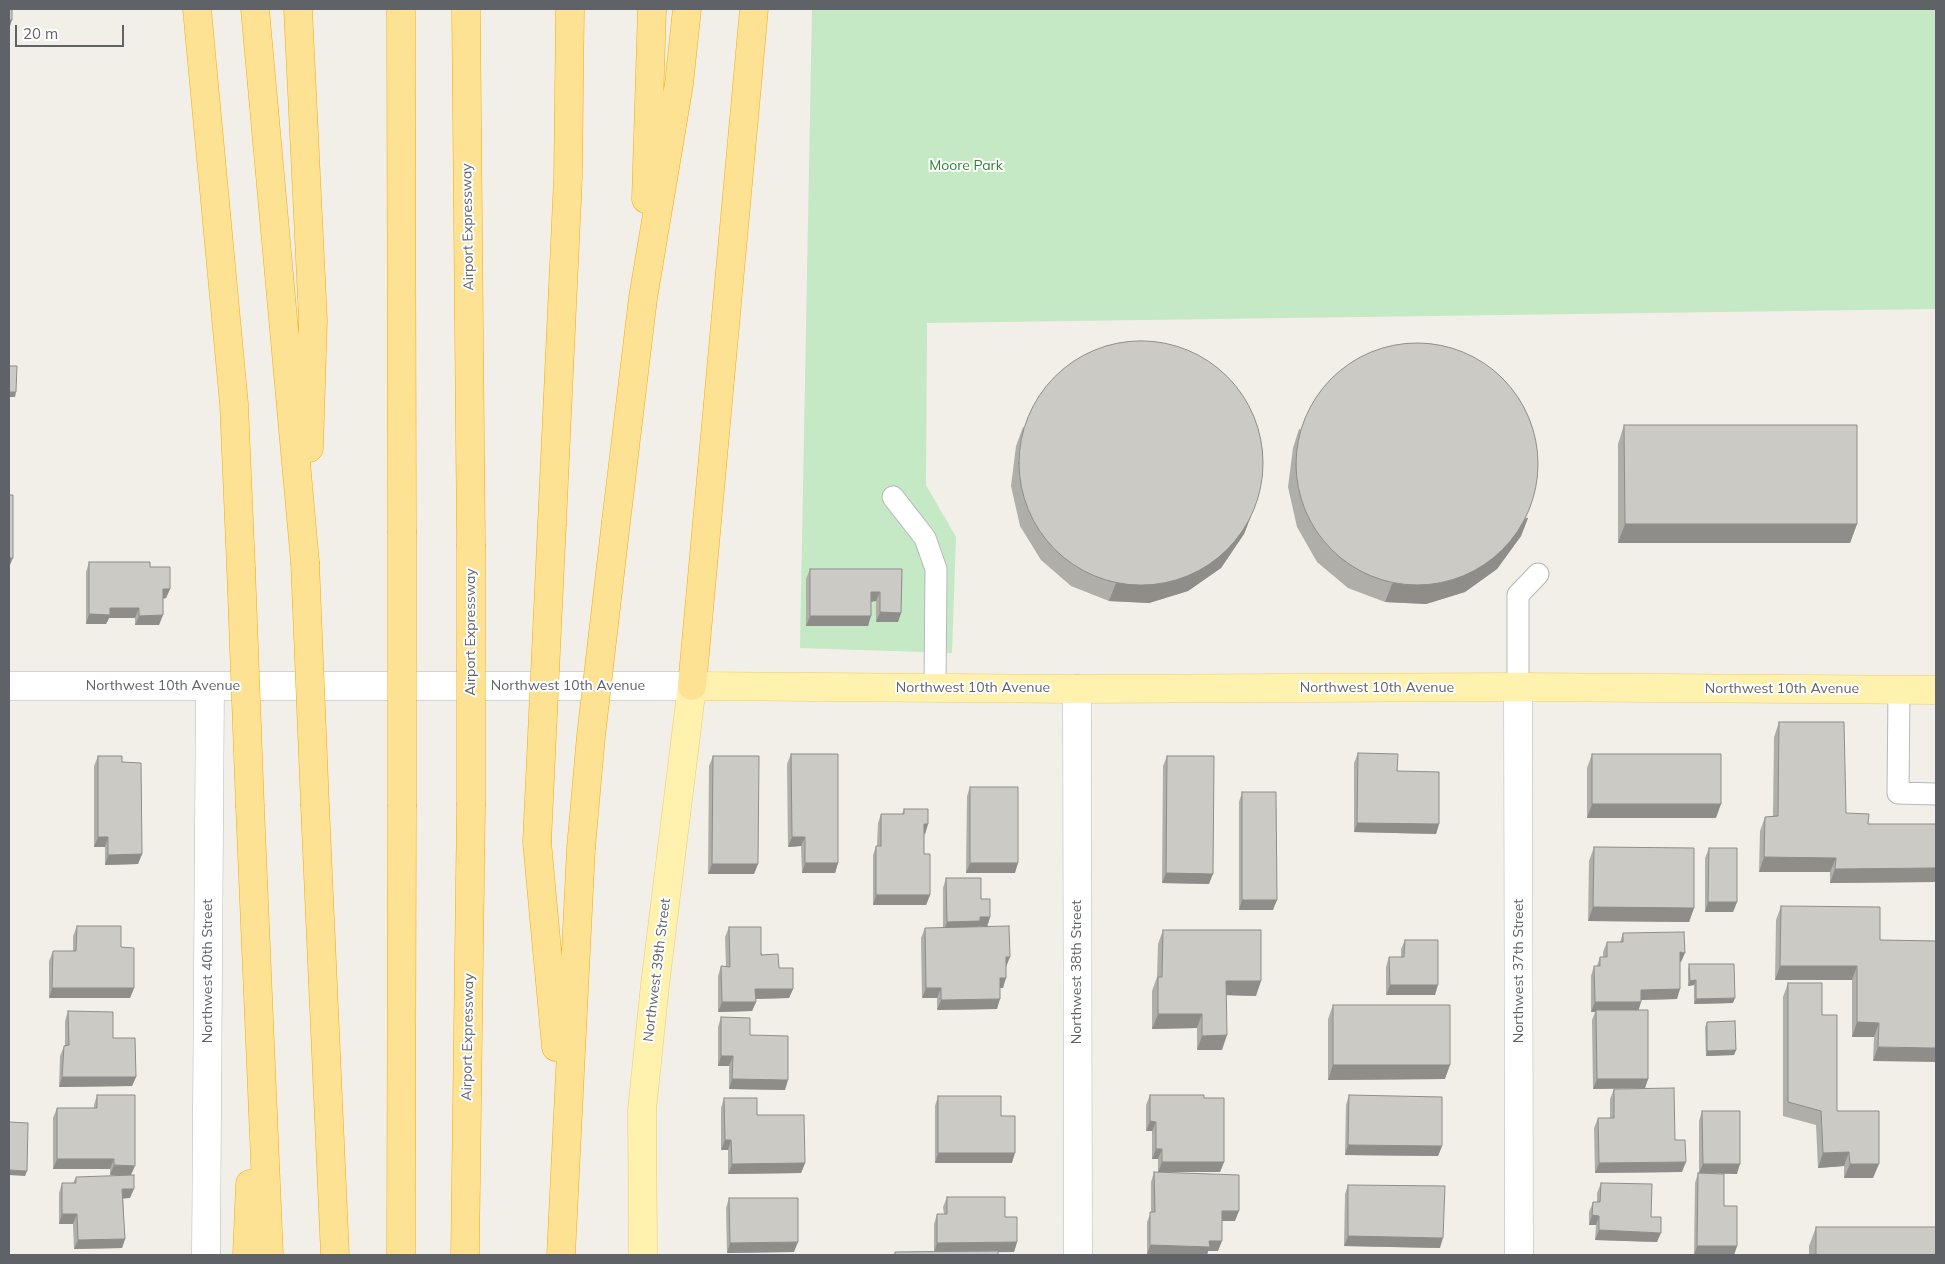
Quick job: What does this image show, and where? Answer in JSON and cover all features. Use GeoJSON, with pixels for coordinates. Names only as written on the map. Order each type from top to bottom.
{"type":"FeatureCollection","features":[{"type":"Feature","properties":{"kind":"highway"},"geometry":{"type":"LineString","coordinates":[[197,9],[233,394],[269,1255]]}},
{"type":"Feature","properties":{"kind":"highway"},"geometry":{"type":"LineString","coordinates":[[255,9],[305,562],[335,1255]]}},
{"type":"Feature","properties":{"kind":"highway"},"geometry":{"type":"LineString","coordinates":[[298,9],[312,320],[305,562]]}},
{"type":"Feature","properties":{"kind":"highway"},"geometry":{"type":"LineString","coordinates":[[401,9],[401,1255]]}},
{"type":"Feature","properties":{"kind":"highway","name":"Airport Expressway"},"geometry":{"type":"LineString","coordinates":[[465,1255],[471,806],[471,544],[466,9]]}},
{"type":"Feature","properties":{"kind":"highway"},"geometry":{"type":"LineString","coordinates":[[566,1150],[537,842],[570,112],[570,9]]}},
{"type":"Feature","properties":{"kind":"highway"},"geometry":{"type":"LineString","coordinates":[[643,298],[652,9]]}},
{"type":"Feature","properties":{"kind":"highway"},"geometry":{"type":"LineString","coordinates":[[561,1255],[582,848],[591,736],[643,298],[679,84],[687,9]]}},
{"type":"Feature","properties":{"kind":"highway"},"geometry":{"type":"LineString","coordinates":[[692,686],[754,9]]}},
{"type":"Feature","properties":{"kind":"highway"},"geometry":{"type":"LineString","coordinates":[[247,1255],[257,967]]}},
{"type":"Feature","properties":{"kind":"main road","name":"Northwest 10th Avenue"},"geometry":{"type":"LineString","coordinates":[[692,686],[1077,689],[1518,687],[1936,690]]}},
{"type":"Feature","properties":{"kind":"main road","name":"Northwest 39th Street"},"geometry":{"type":"LineString","coordinates":[[643,1255],[642,1110],[655,985],[692,686]]}},
{"type":"Feature","properties":{"kind":"street","name":"Northwest 10th Avenue"},"geometry":{"type":"LineString","coordinates":[[9,686],[692,686]]}},
{"type":"Feature","properties":{"kind":"street","name":"Northwest 40th Street"},"geometry":{"type":"LineString","coordinates":[[206,1255],[210,686]]}},
{"type":"Feature","properties":{"kind":"street","name":"Northwest 37th Street"},"geometry":{"type":"LineString","coordinates":[[1518,687],[1519,1255]]}},
{"type":"Feature","properties":{"kind":"street","name":"Northwest 38th Street"},"geometry":{"type":"LineString","coordinates":[[1077,689],[1078,1255]]}},
{"type":"Feature","properties":{"kind":"lane"},"geometry":{"type":"LineString","coordinates":[[893,497],[925,538],[936,569],[935,688]]}},
{"type":"Feature","properties":{"kind":"lane"},"geometry":{"type":"LineString","coordinates":[[1518,687],[1518,595],[1538,574]]}},
{"type":"Feature","properties":{"kind":"lane"},"geometry":{"type":"LineString","coordinates":[[1899,690],[1898,793],[1936,794]]}},
{"type":"Feature","properties":{"kind":"green space","name":"Moore Park"},"geometry":{"type":"Polygon","coordinates":[[[812,9],[1936,9],[1936,309],[927,323],[926,485],[956,537],[952,653],[800,648],[812,9]]]}},
{"type":"Feature","properties":{"kind":"building"},"geometry":{"type":"Polygon","coordinates":[[[9,9],[12,9],[12,20],[9,20],[9,9]]]}},
{"type":"Feature","properties":{"kind":"building"},"geometry":{"type":"Polygon","coordinates":[[[1141,341],[1165,344],[1188,351],[1209,362],[1227,377],[1242,395],[1253,416],[1260,439],[1263,463],[1260,487],[1253,510],[1242,531],[1227,549],[1209,564],[1188,575],[1165,582],[1141,585],[1117,582],[1094,575],[1073,564],[1055,549],[1040,531],[1029,510],[1022,487],[1019,463],[1022,439],[1029,416],[1040,395],[1055,377],[1073,362],[1094,351],[1117,344],[1141,341]]]}},
{"type":"Feature","properties":{"kind":"building"},"geometry":{"type":"Polygon","coordinates":[[[1405,343],[1429,343],[1452,348],[1474,357],[1503,378],[1518,397],[1529,418],[1536,440],[1538,464],[1536,488],[1529,510],[1518,531],[1503,550],[1474,571],[1452,580],[1429,585],[1405,585],[1382,580],[1360,571],[1340,558],[1323,541],[1310,521],[1301,499],[1296,476],[1296,452],[1301,429],[1310,407],[1323,387],[1340,370],[1360,357],[1382,348],[1405,343]]]}},
{"type":"Feature","properties":{"kind":"building"},"geometry":{"type":"Polygon","coordinates":[[[9,366],[17,366],[16,392],[9,392],[9,366]]]}},
{"type":"Feature","properties":{"kind":"building"},"geometry":{"type":"Polygon","coordinates":[[[1624,425],[1857,425],[1857,524],[1625,524],[1624,425]]]}},
{"type":"Feature","properties":{"kind":"building"},"geometry":{"type":"Polygon","coordinates":[[[9,495],[13,495],[13,558],[9,558],[9,495]]]}},
{"type":"Feature","properties":{"kind":"building"},"geometry":{"type":"Polygon","coordinates":[[[89,562],[150,562],[150,567],[170,567],[170,589],[163,589],[163,615],[139,616],[139,608],[110,608],[110,615],[89,614],[89,562]]]}},
{"type":"Feature","properties":{"kind":"building"},"geometry":{"type":"Polygon","coordinates":[[[810,569],[902,569],[901,613],[880,612],[880,592],[871,592],[871,616],[810,616],[810,569]]]}},
{"type":"Feature","properties":{"kind":"building"},"geometry":{"type":"Polygon","coordinates":[[[1779,722],[1844,722],[1846,813],[1869,814],[1868,824],[1936,824],[1936,868],[1835,869],[1836,858],[1764,857],[1765,817],[1778,816],[1779,722]]]}},
{"type":"Feature","properties":{"kind":"building"},"geometry":{"type":"Polygon","coordinates":[[[1358,753],[1398,754],[1397,771],[1439,772],[1439,824],[1357,823],[1358,753]]]}},
{"type":"Feature","properties":{"kind":"building"},"geometry":{"type":"Polygon","coordinates":[[[791,754],[838,754],[838,863],[805,863],[805,837],[792,837],[791,754]]]}},
{"type":"Feature","properties":{"kind":"building"},"geometry":{"type":"Polygon","coordinates":[[[1592,754],[1721,754],[1721,804],[1592,804],[1592,754]]]}},
{"type":"Feature","properties":{"kind":"building"},"geometry":{"type":"Polygon","coordinates":[[[98,756],[122,756],[122,762],[141,763],[142,854],[108,855],[108,837],[98,837],[98,756]]]}},
{"type":"Feature","properties":{"kind":"building"},"geometry":{"type":"Polygon","coordinates":[[[713,756],[759,756],[758,864],[712,864],[713,756]]]}},
{"type":"Feature","properties":{"kind":"building"},"geometry":{"type":"Polygon","coordinates":[[[1167,756],[1214,756],[1213,874],[1166,873],[1167,756]]]}},
{"type":"Feature","properties":{"kind":"building"},"geometry":{"type":"Polygon","coordinates":[[[970,787],[1018,787],[1018,863],[970,863],[970,787]]]}},
{"type":"Feature","properties":{"kind":"building"},"geometry":{"type":"Polygon","coordinates":[[[1242,792],[1276,792],[1277,900],[1242,900],[1242,792]]]}},
{"type":"Feature","properties":{"kind":"building"},"geometry":{"type":"Polygon","coordinates":[[[904,809],[928,809],[928,824],[924,824],[924,854],[930,854],[930,895],[876,895],[876,846],[881,846],[881,814],[904,814],[904,809]]]}},
{"type":"Feature","properties":{"kind":"building"},"geometry":{"type":"Polygon","coordinates":[[[1594,847],[1694,848],[1694,908],[1593,907],[1594,847]]]}},
{"type":"Feature","properties":{"kind":"building"},"geometry":{"type":"Polygon","coordinates":[[[1709,848],[1737,848],[1737,902],[1708,902],[1709,848]]]}},
{"type":"Feature","properties":{"kind":"building"},"geometry":{"type":"Polygon","coordinates":[[[946,878],[981,878],[981,899],[990,899],[990,917],[980,917],[980,921],[947,922],[946,878]]]}},
{"type":"Feature","properties":{"kind":"building"},"geometry":{"type":"Polygon","coordinates":[[[1781,906],[1880,907],[1880,940],[1936,941],[1936,1048],[1878,1047],[1879,1023],[1857,1022],[1857,966],[1780,966],[1781,906]]]}},
{"type":"Feature","properties":{"kind":"building"},"geometry":{"type":"Polygon","coordinates":[[[77,926],[121,926],[121,947],[134,948],[134,988],[52,988],[53,951],[76,951],[77,926]]]}},
{"type":"Feature","properties":{"kind":"building"},"geometry":{"type":"Polygon","coordinates":[[[1009,926],[1010,957],[1006,957],[1006,978],[1000,978],[1000,999],[941,1000],[941,988],[926,988],[925,928],[1009,926]]]}},
{"type":"Feature","properties":{"kind":"building"},"geometry":{"type":"Polygon","coordinates":[[[729,927],[761,927],[761,955],[778,954],[779,968],[793,968],[793,989],[755,989],[756,1002],[722,1002],[721,966],[730,967],[729,927]]]}},
{"type":"Feature","properties":{"kind":"building"},"geometry":{"type":"Polygon","coordinates":[[[1163,930],[1261,930],[1261,981],[1226,981],[1227,1035],[1202,1036],[1202,1014],[1158,1014],[1158,977],[1162,977],[1163,930]]]}},
{"type":"Feature","properties":{"kind":"building"},"geometry":{"type":"Polygon","coordinates":[[[1684,932],[1685,953],[1680,952],[1680,989],[1641,990],[1641,1002],[1595,1002],[1594,966],[1600,966],[1600,957],[1607,957],[1607,942],[1623,942],[1623,933],[1684,932]]]}},
{"type":"Feature","properties":{"kind":"building"},"geometry":{"type":"Polygon","coordinates":[[[1405,940],[1438,940],[1438,985],[1390,985],[1389,957],[1404,957],[1405,940]]]}},
{"type":"Feature","properties":{"kind":"building"},"geometry":{"type":"Polygon","coordinates":[[[1689,964],[1734,964],[1735,998],[1696,999],[1696,980],[1690,981],[1689,964]]]}},
{"type":"Feature","properties":{"kind":"building"},"geometry":{"type":"Polygon","coordinates":[[[1788,983],[1822,983],[1822,1015],[1837,1015],[1837,1111],[1879,1111],[1879,1164],[1850,1164],[1849,1152],[1823,1153],[1821,1111],[1788,1102],[1788,983]]]}},
{"type":"Feature","properties":{"kind":"building"},"geometry":{"type":"Polygon","coordinates":[[[1333,1005],[1450,1005],[1450,1065],[1333,1065],[1333,1005]]]}},
{"type":"Feature","properties":{"kind":"building"},"geometry":{"type":"Polygon","coordinates":[[[1596,1010],[1648,1010],[1648,1079],[1597,1079],[1596,1010]]]}},
{"type":"Feature","properties":{"kind":"building"},"geometry":{"type":"Polygon","coordinates":[[[68,1011],[113,1012],[113,1038],[135,1038],[136,1077],[62,1077],[64,1046],[69,1045],[68,1011]]]}},
{"type":"Feature","properties":{"kind":"building"},"geometry":{"type":"Polygon","coordinates":[[[721,1017],[750,1018],[750,1035],[788,1036],[788,1080],[732,1079],[733,1056],[721,1056],[721,1017]]]}},
{"type":"Feature","properties":{"kind":"building"},"geometry":{"type":"Polygon","coordinates":[[[1735,1021],[1736,1050],[1707,1051],[1707,1022],[1735,1021]]]}},
{"type":"Feature","properties":{"kind":"building"},"geometry":{"type":"Polygon","coordinates":[[[1674,1088],[1675,1140],[1685,1140],[1686,1162],[1599,1163],[1598,1118],[1614,1118],[1614,1089],[1674,1088]]]}},
{"type":"Feature","properties":{"kind":"building"},"geometry":{"type":"Polygon","coordinates":[[[97,1095],[135,1095],[135,1166],[114,1165],[114,1159],[57,1159],[57,1108],[97,1108],[97,1095]]]}},
{"type":"Feature","properties":{"kind":"building"},"geometry":{"type":"Polygon","coordinates":[[[1150,1095],[1204,1095],[1204,1098],[1224,1098],[1224,1162],[1162,1162],[1162,1149],[1156,1149],[1156,1122],[1150,1121],[1150,1095]]]}},
{"type":"Feature","properties":{"kind":"building"},"geometry":{"type":"Polygon","coordinates":[[[1349,1095],[1442,1097],[1442,1146],[1348,1145],[1349,1095]]]}},
{"type":"Feature","properties":{"kind":"building"},"geometry":{"type":"Polygon","coordinates":[[[938,1096],[1001,1096],[1001,1116],[1015,1116],[1015,1153],[938,1153],[938,1096]]]}},
{"type":"Feature","properties":{"kind":"building"},"geometry":{"type":"Polygon","coordinates":[[[724,1098],[757,1098],[757,1115],[804,1115],[805,1163],[732,1164],[731,1140],[725,1140],[724,1098]]]}},
{"type":"Feature","properties":{"kind":"building"},"geometry":{"type":"Polygon","coordinates":[[[1702,1111],[1740,1111],[1740,1164],[1703,1164],[1702,1111]]]}},
{"type":"Feature","properties":{"kind":"building"},"geometry":{"type":"Polygon","coordinates":[[[9,1122],[28,1123],[27,1171],[9,1170],[9,1122]]]}},
{"type":"Feature","properties":{"kind":"building"},"geometry":{"type":"Polygon","coordinates":[[[1154,1172],[1239,1175],[1239,1211],[1222,1211],[1222,1241],[1209,1241],[1210,1247],[1150,1245],[1150,1212],[1155,1212],[1154,1172]]]}},
{"type":"Feature","properties":{"kind":"building"},"geometry":{"type":"Polygon","coordinates":[[[1698,1173],[1724,1174],[1724,1206],[1737,1206],[1737,1246],[1697,1246],[1698,1173]]]}},
{"type":"Feature","properties":{"kind":"building"},"geometry":{"type":"Polygon","coordinates":[[[134,1175],[134,1189],[122,1189],[125,1239],[78,1240],[77,1214],[62,1214],[62,1183],[76,1183],[76,1177],[134,1175]]]}},
{"type":"Feature","properties":{"kind":"building"},"geometry":{"type":"Polygon","coordinates":[[[1601,1183],[1652,1184],[1651,1217],[1661,1217],[1661,1233],[1599,1230],[1599,1216],[1592,1215],[1593,1202],[1600,1202],[1601,1183]]]}},
{"type":"Feature","properties":{"kind":"building"},"geometry":{"type":"Polygon","coordinates":[[[1348,1185],[1445,1186],[1443,1238],[1348,1236],[1348,1185]]]}},
{"type":"Feature","properties":{"kind":"building"},"geometry":{"type":"Polygon","coordinates":[[[947,1197],[1005,1197],[1005,1217],[1017,1217],[1017,1242],[937,1243],[937,1214],[947,1214],[947,1197]]]}},
{"type":"Feature","properties":{"kind":"building"},"geometry":{"type":"Polygon","coordinates":[[[729,1198],[798,1198],[798,1242],[730,1243],[729,1198]]]}},
{"type":"Feature","properties":{"kind":"building"},"geometry":{"type":"Polygon","coordinates":[[[1816,1227],[1936,1227],[1936,1255],[1816,1255],[1816,1227]]]}},
{"type":"Feature","properties":{"kind":"building"},"geometry":{"type":"Polygon","coordinates":[[[998,1251],[998,1255],[895,1255],[895,1252],[998,1251]]]}}]}
